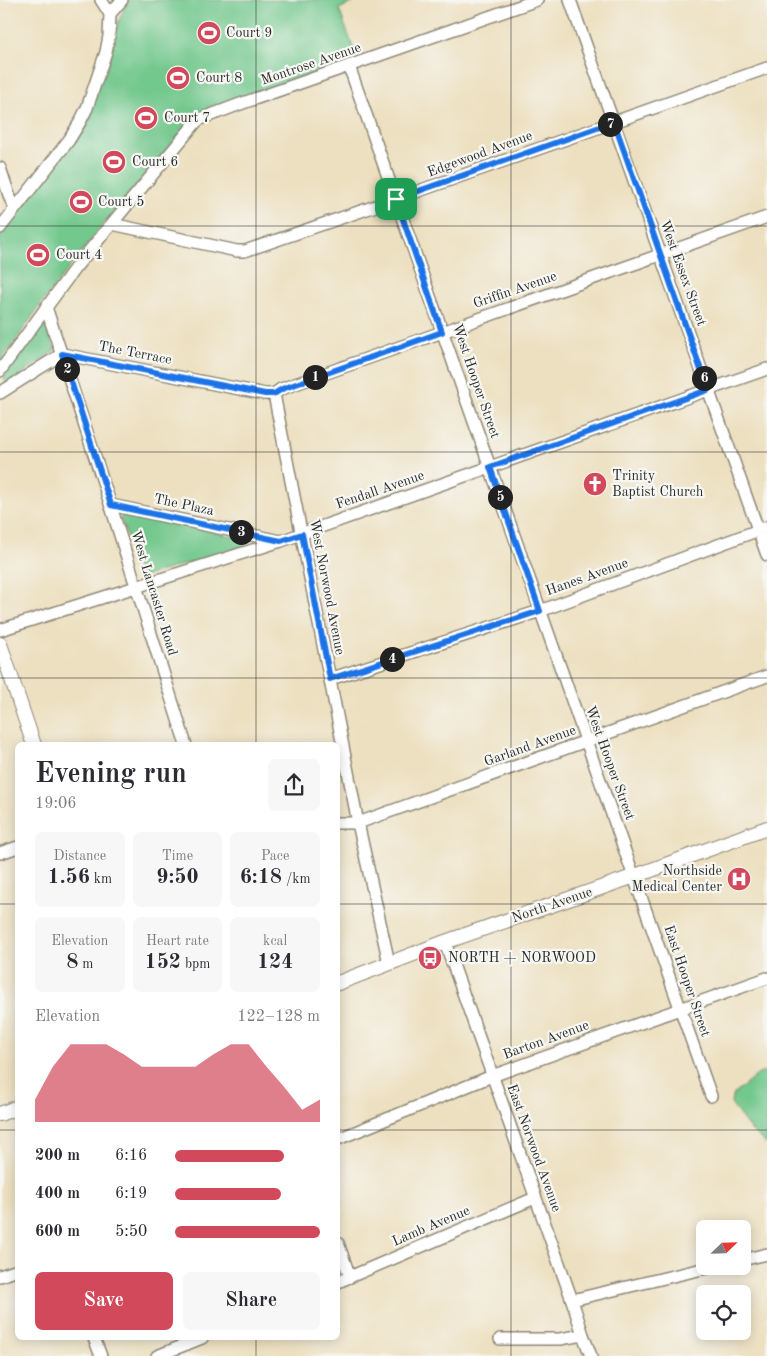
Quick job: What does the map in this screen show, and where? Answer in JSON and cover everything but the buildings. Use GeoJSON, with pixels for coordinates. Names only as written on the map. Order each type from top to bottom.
{"type":"FeatureCollection","features":[{"type":"Feature","properties":{"kind":"street"},"geometry":{"type":"LineString","coordinates":[[0,228],[59,154],[87,108],[106,52],[109,36],[110,14],[101,0]]}},
{"type":"Feature","properties":{"kind":"street"},"geometry":{"type":"LineString","coordinates":[[110,14],[122,0]]}},
{"type":"Feature","properties":{"kind":"street","name":"Montrose Avenue"},"geometry":{"type":"LineString","coordinates":[[0,371],[76,268],[197,122],[211,115],[537,0]]}},
{"type":"Feature","properties":{"kind":"street","name":"West Essex Street"},"geometry":{"type":"LineString","coordinates":[[570,0],[708,390],[763,529],[767,555]]}},
{"type":"Feature","properties":{"kind":"street","name":"West Hooper Street"},"geometry":{"type":"LineString","coordinates":[[349,66],[635,876]]}},
{"type":"Feature","properties":{"kind":"street","name":"Edgewood Avenue"},"geometry":{"type":"LineString","coordinates":[[112,224],[237,251],[245,251],[767,68]]}},
{"type":"Feature","properties":{"kind":"street"},"geometry":{"type":"LineString","coordinates":[[0,168],[15,208]]}},
{"type":"Feature","properties":{"kind":"street","name":"Griffin Avenue"},"geometry":{"type":"LineString","coordinates":[[274,394],[282,389],[767,217]]}},
{"type":"Feature","properties":{"kind":"street","name":"West Lancaster Road"},"geometry":{"type":"LineString","coordinates":[[46,307],[137,586],[185,742]]}},
{"type":"Feature","properties":{"kind":"street"},"geometry":{"type":"LineString","coordinates":[[0,393],[62,354]]}},
{"type":"Feature","properties":{"kind":"street","name":"The Terrace"},"geometry":{"type":"LineString","coordinates":[[62,354],[265,394],[274,394]]}},
{"type":"Feature","properties":{"kind":"street","name":"Fendall Avenue"},"geometry":{"type":"LineString","coordinates":[[0,630],[302,534],[767,369]]}},
{"type":"Feature","properties":{"kind":"street","name":"West Norwood Avenue"},"geometry":{"type":"LineString","coordinates":[[274,394],[358,823],[390,963]]}},
{"type":"Feature","properties":{"kind":"street","name":"The Plaza"},"geometry":{"type":"LineString","coordinates":[[111,505],[281,541]]}},
{"type":"Feature","properties":{"kind":"street","name":"Hanes Avenue"},"geometry":{"type":"LineString","coordinates":[[330,679],[540,611],[763,529]]}},
{"type":"Feature","properties":{"kind":"street"},"geometry":{"type":"LineString","coordinates":[[0,644],[33,742]]}},
{"type":"Feature","properties":{"kind":"street","name":"Garland Avenue"},"geometry":{"type":"LineString","coordinates":[[340,823],[358,823],[767,676]]}},
{"type":"Feature","properties":{"kind":"street","name":"North Avenue"},"geometry":{"type":"LineString","coordinates":[[340,982],[445,942],[767,828]]}},
{"type":"Feature","properties":{"kind":"street"},"geometry":{"type":"LineString","coordinates":[[0,852],[15,848]]}},
{"type":"Feature","properties":{"kind":"street","name":"East Hooper Street"},"geometry":{"type":"LineString","coordinates":[[635,876],[710,1096]]}},
{"type":"Feature","properties":{"kind":"street","name":"East Norwood Avenue"},"geometry":{"type":"LineString","coordinates":[[445,942],[591,1356]]}},
{"type":"Feature","properties":{"kind":"street","name":"Barton Avenue"},"geometry":{"type":"LineString","coordinates":[[340,1138],[492,1076],[767,978]]}},
{"type":"Feature","properties":{"kind":"street"},"geometry":{"type":"LineString","coordinates":[[0,1114],[15,1109]]}},
{"type":"Feature","properties":{"kind":"street","name":"Lamb Avenue"},"geometry":{"type":"LineString","coordinates":[[340,1281],[535,1198]]}},
{"type":"Feature","properties":{"kind":"street"},"geometry":{"type":"LineString","coordinates":[[340,1249],[350,1277]]}},
{"type":"Feature","properties":{"kind":"street"},"geometry":{"type":"LineString","coordinates":[[751,1258],[767,1254]]}},
{"type":"Feature","properties":{"kind":"street"},"geometry":{"type":"LineString","coordinates":[[0,1276],[15,1271]]}},
{"type":"Feature","properties":{"kind":"street"},"geometry":{"type":"LineString","coordinates":[[572,1300],[696,1271]]}},
{"type":"Feature","properties":{"kind":"street"},"geometry":{"type":"LineString","coordinates":[[500,1339],[560,1339],[583,1335]]}},
{"type":"Feature","properties":{"kind":"street"},"geometry":{"type":"LineString","coordinates":[[95,1340],[101,1356]]}},
{"type":"Feature","properties":{"kind":"street"},"geometry":{"type":"LineString","coordinates":[[157,1356],[197,1340]]}},
{"type":"Feature","properties":{"kind":"green space"},"geometry":{"type":"Polygon","coordinates":[[[130,0],[359,0],[339,9],[357,58],[194,117],[101,227],[41,304],[0,363],[0,235],[74,142],[109,57],[119,20],[130,0]]]}},
{"type":"Feature","properties":{"kind":"green space"},"geometry":{"type":"Polygon","coordinates":[[[41,323],[46,323],[55,350],[9,383],[6,383],[4,377],[41,323]]]}},
{"type":"Feature","properties":{"kind":"green space"},"geometry":{"type":"Polygon","coordinates":[[[123,513],[245,539],[246,543],[244,546],[143,577],[139,574],[121,519],[123,513]]]}},
{"type":"Feature","properties":{"kind":"green space"},"geometry":{"type":"Polygon","coordinates":[[[767,1070],[767,1145],[751,1130],[731,1104],[732,1096],[757,1075],[767,1070]]]}},
{"type":"Feature","properties":{"kind":"place","name":"Court 9"},"geometry":{"type":"Point","coordinates":[209,33]}},
{"type":"Feature","properties":{"kind":"place","name":"Court 8"},"geometry":{"type":"Point","coordinates":[178,78]}},
{"type":"Feature","properties":{"kind":"place","name":"Court 7"},"geometry":{"type":"Point","coordinates":[146,118]}},
{"type":"Feature","properties":{"kind":"place","name":"Court 6"},"geometry":{"type":"Point","coordinates":[114,162]}},
{"type":"Feature","properties":{"kind":"place","name":"Court 5"},"geometry":{"type":"Point","coordinates":[81,202]}},
{"type":"Feature","properties":{"kind":"place","name":"Court 4"},"geometry":{"type":"Point","coordinates":[38,255]}},
{"type":"Feature","properties":{"kind":"place","name":"Trinity Baptist Church"},"geometry":{"type":"Point","coordinates":[595,484]}},
{"type":"Feature","properties":{"kind":"place","name":"Northside Medical Center"},"geometry":{"type":"Point","coordinates":[739,879]}},
{"type":"Feature","properties":{"kind":"place","name":"NORTH + NORWOOD"},"geometry":{"type":"Point","coordinates":[430,958]}},
{"type":"Feature","properties":{"kind":"route"},"geometry":{"type":"LineString","coordinates":[[614,122],[708,390],[490,467],[540,611],[330,679],[302,534],[281,541],[111,505],[62,354],[265,394],[274,394],[282,389],[442,332],[396,199],[614,122]]}}]}
